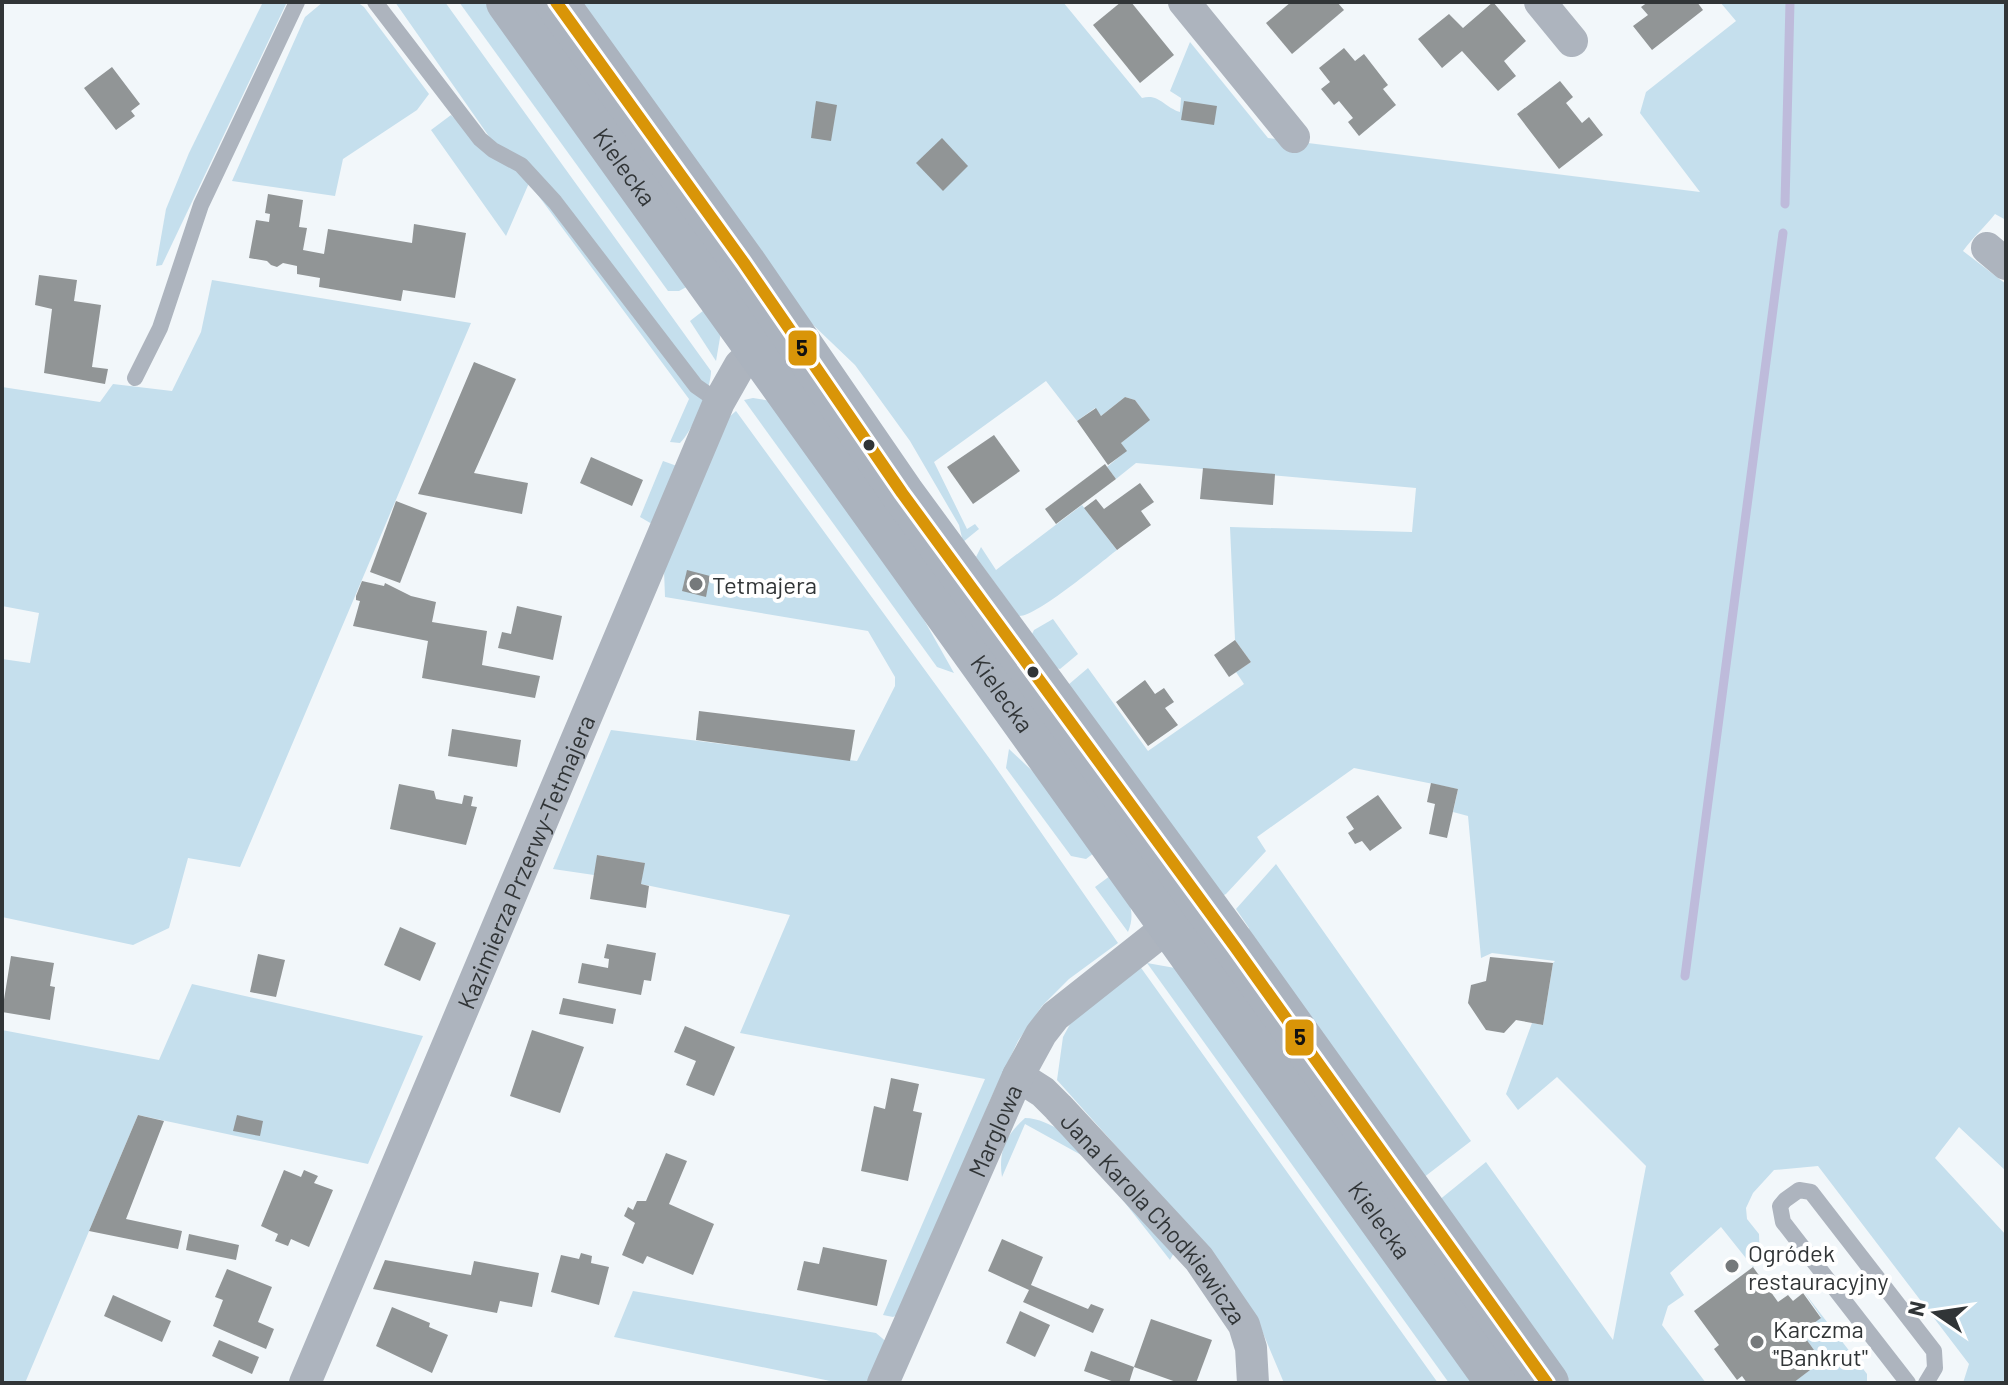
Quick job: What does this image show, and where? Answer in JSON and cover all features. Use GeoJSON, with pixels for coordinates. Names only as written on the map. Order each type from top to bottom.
{"type":"FeatureCollection","features":[{"type":"Feature","properties":{"kind":"main road","name":"Kielecka"},"geometry":{"type":"LineString","coordinates":[[508,2],[1498,1383]]}},
{"type":"Feature","properties":{"kind":"main road","name":"Kielecka"},"geometry":{"type":"LineString","coordinates":[[556,2],[902,493],[1235,947],[1547,1383]]}},
{"type":"Feature","properties":{"kind":"street"},"geometry":{"type":"LineString","coordinates":[[1184,2],[1294,137]]}},
{"type":"Feature","properties":{"kind":"street"},"geometry":{"type":"LineString","coordinates":[[1540,2],[1572,41]]}},
{"type":"Feature","properties":{"kind":"street"},"geometry":{"type":"LineString","coordinates":[[758,349],[773,306]]}},
{"type":"Feature","properties":{"kind":"street"},"geometry":{"type":"LineString","coordinates":[[758,349],[781,345],[808,356]]}},
{"type":"Feature","properties":{"kind":"street","name":"Kazimierza Przerwy-Tetmajera"},"geometry":{"type":"LineString","coordinates":[[305,1383],[719,402],[740,365],[758,349]]}},
{"type":"Feature","properties":{"kind":"street","name":"Marglowa"},"geometry":{"type":"LineString","coordinates":[[883,1383],[1018,1076],[1041,1034],[1055,1016],[1170,925],[1189,885]]}},
{"type":"Feature","properties":{"kind":"street"},"geometry":{"type":"LineString","coordinates":[[1170,925],[1207,932],[1235,947]]}},
{"type":"Feature","properties":{"kind":"street","name":"Jana Karola Chodkiewicza"},"geometry":{"type":"LineString","coordinates":[[1018,1076],[1043,1092],[1058,1107],[1199,1259],[1244,1325],[1251,1348],[1253,1383]]}},
{"type":"Feature","properties":{"kind":"lane"},"geometry":{"type":"LineString","coordinates":[[135,378],[160,328],[201,205],[297,2]]}},
{"type":"Feature","properties":{"kind":"lane"},"geometry":{"type":"LineString","coordinates":[[375,2],[480,139],[521,165],[555,202],[696,386],[719,402]]}},
{"type":"Feature","properties":{"kind":"lane"},"geometry":{"type":"LineString","coordinates":[[1908,1383],[1783,1222],[1780,1206],[1799,1190],[1811,1192],[1934,1351],[1935,1368],[1926,1383]]}},
{"type":"Feature","properties":{"kind":"shaded area"},"geometry":{"type":"Polygon","coordinates":[[[263,2],[287,2],[162,265],[156,266],[166,209],[189,153],[263,2]]]}},
{"type":"Feature","properties":{"kind":"shaded area"},"geometry":{"type":"Polygon","coordinates":[[[323,2],[357,2],[364,7],[429,94],[417,110],[343,159],[335,196],[232,181],[305,17],[323,2]]]}},
{"type":"Feature","properties":{"kind":"shaded area"},"geometry":{"type":"Polygon","coordinates":[[[395,2],[445,2],[711,371],[700,409],[680,443],[670,442],[689,399],[529,183],[506,236],[431,130],[451,115],[495,157],[495,145],[395,2]]]}},
{"type":"Feature","properties":{"kind":"shaded area"},"geometry":{"type":"Polygon","coordinates":[[[459,2],[489,2],[692,284],[679,291],[668,291],[459,2]]]}},
{"type":"Feature","properties":{"kind":"shaded area"},"geometry":{"type":"Polygon","coordinates":[[[581,2],[1063,2],[1142,98],[1153,97],[1180,112],[1181,98],[1170,91],[1190,42],[1268,138],[1700,192],[1640,113],[1646,92],[1736,21],[1720,2],[2006,2],[2006,220],[1995,214],[1963,251],[2006,284],[2006,1171],[1959,1127],[1935,1158],[2006,1235],[2006,1379],[2001,1383],[1963,1383],[1969,1364],[1818,1166],[1774,1170],[1753,1193],[1746,1208],[1747,1219],[1759,1234],[1760,1260],[1753,1267],[1721,1227],[1670,1273],[1684,1295],[1668,1306],[1662,1325],[1706,1383],[1571,1383],[1438,1201],[1486,1162],[1613,1340],[1646,1166],[1557,1077],[1518,1110],[1506,1094],[1532,1023],[1543,1025],[1555,961],[1492,953],[1481,958],[1468,816],[1453,812],[1458,789],[1354,768],[1257,837],[1266,851],[1220,897],[1068,685],[1088,668],[1148,751],[1244,684],[1236,672],[1251,662],[1235,640],[1230,527],[1412,532],[1416,488],[1136,463],[1116,479],[1107,467],[1126,451],[1121,443],[1149,419],[1135,400],[1125,397],[1101,416],[1095,408],[1077,421],[1046,381],[934,462],[967,529],[975,524],[979,529],[963,542],[959,525],[910,441],[855,365],[808,320],[581,2]]]}},
{"type":"Feature","properties":{"kind":"shaded area"},"geometry":{"type":"Polygon","coordinates":[[[212,280],[471,323],[240,867],[188,858],[169,928],[133,945],[2,917],[2,659],[30,663],[39,613],[2,606],[2,387],[100,402],[113,384],[172,391],[201,332],[212,280]]]}},
{"type":"Feature","properties":{"kind":"shaded area"},"geometry":{"type":"Polygon","coordinates":[[[708,307],[721,332],[716,361],[690,321],[708,307]]]}},
{"type":"Feature","properties":{"kind":"shaded area"},"geometry":{"type":"Polygon","coordinates":[[[744,400],[771,401],[892,563],[954,673],[937,667],[744,400]]]}},
{"type":"Feature","properties":{"kind":"shaded area"},"geometry":{"type":"Polygon","coordinates":[[[736,411],[992,762],[1118,943],[1069,979],[1042,1006],[1018,1041],[990,1100],[904,1312],[893,1317],[883,1315],[985,1079],[740,1033],[790,915],[641,884],[644,863],[598,855],[594,875],[553,869],[611,730],[857,761],[895,686],[895,677],[868,631],[665,597],[664,570],[729,417],[736,411]]]}},
{"type":"Feature","properties":{"kind":"shaded area"},"geometry":{"type":"Polygon","coordinates":[[[663,461],[677,466],[652,524],[640,517],[663,461]]]}},
{"type":"Feature","properties":{"kind":"shaded area"},"geometry":{"type":"Polygon","coordinates":[[[1082,505],[1117,550],[1053,599],[1019,616],[976,557],[981,547],[996,570],[1082,505]]]}},
{"type":"Feature","properties":{"kind":"shaded area"},"geometry":{"type":"Polygon","coordinates":[[[1053,619],[1078,654],[1060,669],[1056,668],[1032,634],[1053,619]]]}},
{"type":"Feature","properties":{"kind":"shaded area"},"geometry":{"type":"Polygon","coordinates":[[[1009,749],[1042,780],[1098,850],[1086,859],[1071,856],[1006,768],[1009,749]]]}},
{"type":"Feature","properties":{"kind":"shaded area"},"geometry":{"type":"Polygon","coordinates":[[[1276,864],[1471,1141],[1423,1178],[1248,936],[1249,928],[1236,909],[1276,864]]]}},
{"type":"Feature","properties":{"kind":"shaded area"},"geometry":{"type":"Polygon","coordinates":[[[1114,873],[1131,909],[1128,932],[1095,887],[1114,873]]]}},
{"type":"Feature","properties":{"kind":"shaded area"},"geometry":{"type":"Polygon","coordinates":[[[1147,963],[1175,968],[1480,1383],[1449,1383],[1147,963]]]}},
{"type":"Feature","properties":{"kind":"shaded area"},"geometry":{"type":"Polygon","coordinates":[[[1139,965],[1438,1383],[1284,1383],[1260,1326],[1208,1249],[1057,1080],[1063,1037],[1075,1015],[1139,965]]]}},
{"type":"Feature","properties":{"kind":"shaded area"},"geometry":{"type":"Polygon","coordinates":[[[192,984],[423,1036],[368,1164],[138,1115],[25,1383],[2,1383],[2,1030],[159,1060],[192,984]]]}},
{"type":"Feature","properties":{"kind":"shaded area"},"geometry":{"type":"Polygon","coordinates":[[[1025,1118],[1045,1122],[1065,1134],[1107,1170],[1176,1249],[1170,1260],[1092,1161],[1025,1124],[1002,1177],[1001,1159],[1005,1144],[1025,1118]]]}},
{"type":"Feature","properties":{"kind":"shaded area"},"geometry":{"type":"Polygon","coordinates":[[[633,1291],[876,1333],[889,1344],[873,1383],[840,1383],[614,1337],[633,1291]]]}},
{"type":"Feature","properties":{"kind":"shaded area"},"geometry":{"type":"Polygon","coordinates":[[[1804,1292],[1867,1374],[1867,1383],[1794,1382],[1822,1361],[1801,1332],[1821,1317],[1804,1292]]]}},
{"type":"Feature","properties":{"kind":"building"},"geometry":{"type":"Polygon","coordinates":[[[1121,2],[1131,2],[1174,55],[1140,83],[1093,25],[1121,2]]]}},
{"type":"Feature","properties":{"kind":"building"},"geometry":{"type":"Polygon","coordinates":[[[1291,2],[1337,2],[1344,10],[1292,54],[1266,23],[1291,2]]]}},
{"type":"Feature","properties":{"kind":"building"},"geometry":{"type":"Polygon","coordinates":[[[1493,2],[1526,41],[1504,61],[1516,76],[1498,91],[1462,51],[1442,68],[1418,39],[1449,14],[1463,28],[1493,2]]]}},
{"type":"Feature","properties":{"kind":"building"},"geometry":{"type":"Polygon","coordinates":[[[1648,2],[1697,2],[1703,10],[1652,50],[1633,26],[1648,15],[1641,7],[1648,2]]]}},
{"type":"Feature","properties":{"kind":"building"},"geometry":{"type":"Polygon","coordinates":[[[1344,48],[1355,61],[1364,54],[1388,85],[1383,89],[1396,105],[1359,136],[1348,122],[1353,118],[1339,101],[1334,105],[1321,89],[1330,82],[1319,68],[1344,48]]]}},
{"type":"Feature","properties":{"kind":"building"},"geometry":{"type":"Polygon","coordinates":[[[112,67],[140,104],[131,111],[135,116],[116,130],[84,88],[112,67]]]}},
{"type":"Feature","properties":{"kind":"building"},"geometry":{"type":"Polygon","coordinates":[[[1560,81],[1573,97],[1566,103],[1582,123],[1589,117],[1603,135],[1559,169],[1517,114],[1560,81]]]}},
{"type":"Feature","properties":{"kind":"building"},"geometry":{"type":"Polygon","coordinates":[[[816,101],[837,105],[831,141],[811,138],[816,101]]]}},
{"type":"Feature","properties":{"kind":"building"},"geometry":{"type":"Polygon","coordinates":[[[1184,101],[1217,106],[1214,125],[1181,120],[1184,101]]]}},
{"type":"Feature","properties":{"kind":"building"},"geometry":{"type":"Polygon","coordinates":[[[942,138],[968,166],[943,191],[916,163],[942,138]]]}},
{"type":"Feature","properties":{"kind":"building"},"geometry":{"type":"Polygon","coordinates":[[[268,194],[303,200],[299,227],[307,228],[303,250],[324,254],[328,229],[412,243],[414,224],[466,233],[455,298],[403,290],[401,301],[319,287],[320,278],[297,274],[297,266],[283,263],[277,267],[267,261],[249,258],[256,220],[269,222],[270,214],[265,213],[268,194]]]}},
{"type":"Feature","properties":{"kind":"building"},"geometry":{"type":"Polygon","coordinates":[[[39,275],[77,280],[74,301],[101,305],[92,367],[108,369],[105,384],[44,373],[52,309],[35,305],[39,275]]]}},
{"type":"Feature","properties":{"kind":"building"},"geometry":{"type":"Polygon","coordinates":[[[474,362],[516,379],[474,473],[528,483],[522,514],[418,494],[474,362]]]}},
{"type":"Feature","properties":{"kind":"building"},"geometry":{"type":"Polygon","coordinates":[[[1125,397],[1135,400],[1150,420],[1121,443],[1127,451],[1108,465],[1077,421],[1096,408],[1101,416],[1125,397]]]}},
{"type":"Feature","properties":{"kind":"building"},"geometry":{"type":"Polygon","coordinates":[[[994,435],[1020,471],[973,504],[947,467],[994,435]]]}},
{"type":"Feature","properties":{"kind":"building"},"geometry":{"type":"Polygon","coordinates":[[[591,457],[643,480],[632,506],[580,483],[591,457]]]}},
{"type":"Feature","properties":{"kind":"building"},"geometry":{"type":"Polygon","coordinates":[[[1105,464],[1116,479],[1056,524],[1045,509],[1105,464]]]}},
{"type":"Feature","properties":{"kind":"building"},"geometry":{"type":"Polygon","coordinates":[[[1203,468],[1275,474],[1273,505],[1200,499],[1203,468]]]}},
{"type":"Feature","properties":{"kind":"building"},"geometry":{"type":"Polygon","coordinates":[[[1140,483],[1154,502],[1141,511],[1151,525],[1117,550],[1084,508],[1096,499],[1104,509],[1140,483]]]}},
{"type":"Feature","properties":{"kind":"building"},"geometry":{"type":"Polygon","coordinates":[[[396,501],[427,513],[400,583],[370,572],[396,501]]]}},
{"type":"Feature","properties":{"kind":"building","name":"Tetmajera"},"geometry":{"type":"Polygon","coordinates":[[[687,570],[710,576],[706,597],[682,591],[687,570]]]}},
{"type":"Feature","properties":{"kind":"building"},"geometry":{"type":"Polygon","coordinates":[[[362,581],[384,586],[385,583],[411,596],[436,602],[432,622],[487,631],[482,665],[540,676],[535,698],[422,678],[428,641],[353,626],[360,601],[356,600],[356,596],[362,581]]]}},
{"type":"Feature","properties":{"kind":"building"},"geometry":{"type":"Polygon","coordinates":[[[517,606],[562,616],[553,660],[498,648],[502,632],[511,634],[517,606]]]}},
{"type":"Feature","properties":{"kind":"building"},"geometry":{"type":"Polygon","coordinates":[[[1235,640],[1251,662],[1229,677],[1214,655],[1235,640]]]}},
{"type":"Feature","properties":{"kind":"building"},"geometry":{"type":"Polygon","coordinates":[[[1145,680],[1155,694],[1164,688],[1174,702],[1165,708],[1178,725],[1148,746],[1116,702],[1145,680]]]}},
{"type":"Feature","properties":{"kind":"building"},"geometry":{"type":"Polygon","coordinates":[[[699,711],[855,730],[850,761],[696,740],[699,711]]]}},
{"type":"Feature","properties":{"kind":"building"},"geometry":{"type":"Polygon","coordinates":[[[452,729],[521,740],[517,767],[448,756],[452,729]]]}},
{"type":"Feature","properties":{"kind":"building"},"geometry":{"type":"Polygon","coordinates":[[[1431,783],[1458,789],[1447,838],[1429,834],[1435,804],[1427,802],[1431,783]]]}},
{"type":"Feature","properties":{"kind":"building"},"geometry":{"type":"Polygon","coordinates":[[[399,784],[434,791],[436,799],[462,804],[464,795],[473,797],[471,806],[477,807],[466,845],[390,829],[399,784]]]}},
{"type":"Feature","properties":{"kind":"building"},"geometry":{"type":"Polygon","coordinates":[[[1378,795],[1402,828],[1370,851],[1362,841],[1355,844],[1348,833],[1354,829],[1346,817],[1378,795]]]}},
{"type":"Feature","properties":{"kind":"building"},"geometry":{"type":"Polygon","coordinates":[[[597,855],[645,863],[641,884],[649,886],[646,908],[590,899],[597,855]]]}},
{"type":"Feature","properties":{"kind":"building"},"geometry":{"type":"Polygon","coordinates":[[[400,927],[436,943],[420,981],[384,965],[400,927]]]}},
{"type":"Feature","properties":{"kind":"building"},"geometry":{"type":"Polygon","coordinates":[[[607,944],[656,953],[651,981],[644,980],[641,995],[578,983],[582,963],[608,968],[609,959],[604,958],[607,944]]]}},
{"type":"Feature","properties":{"kind":"building"},"geometry":{"type":"Polygon","coordinates":[[[258,954],[285,960],[276,997],[250,992],[258,954]]]}},
{"type":"Feature","properties":{"kind":"building"},"geometry":{"type":"Polygon","coordinates":[[[11,956],[54,963],[50,986],[55,987],[50,1020],[2,1012],[11,956]]]}},
{"type":"Feature","properties":{"kind":"building"},"geometry":{"type":"Polygon","coordinates":[[[1490,957],[1553,963],[1543,1025],[1516,1020],[1504,1033],[1486,1030],[1468,1003],[1471,985],[1486,981],[1490,957]]]}},
{"type":"Feature","properties":{"kind":"building"},"geometry":{"type":"Polygon","coordinates":[[[563,998],[616,1009],[613,1024],[559,1014],[563,998]]]}},
{"type":"Feature","properties":{"kind":"building"},"geometry":{"type":"Polygon","coordinates":[[[685,1026],[735,1047],[714,1096],[686,1085],[696,1061],[674,1052],[685,1026]]]}},
{"type":"Feature","properties":{"kind":"building"},"geometry":{"type":"Polygon","coordinates":[[[532,1030],[584,1047],[560,1113],[510,1096],[532,1030]]]}},
{"type":"Feature","properties":{"kind":"building"},"geometry":{"type":"Polygon","coordinates":[[[891,1078],[919,1084],[913,1111],[922,1113],[908,1181],[861,1171],[874,1106],[885,1109],[891,1078]]]}},
{"type":"Feature","properties":{"kind":"building"},"geometry":{"type":"Polygon","coordinates":[[[138,1115],[164,1121],[126,1219],[182,1231],[178,1249],[89,1231],[138,1115]]]}},
{"type":"Feature","properties":{"kind":"building"},"geometry":{"type":"Polygon","coordinates":[[[237,1115],[263,1121],[260,1136],[233,1131],[237,1115]]]}},
{"type":"Feature","properties":{"kind":"building"},"geometry":{"type":"Polygon","coordinates":[[[666,1153],[687,1161],[669,1204],[714,1224],[693,1275],[647,1256],[643,1264],[622,1255],[635,1223],[624,1216],[628,1207],[633,1210],[637,1201],[646,1201],[666,1153]]]}},
{"type":"Feature","properties":{"kind":"building"},"geometry":{"type":"Polygon","coordinates":[[[284,1170],[301,1177],[304,1170],[318,1176],[314,1183],[333,1190],[309,1247],[291,1239],[288,1246],[275,1241],[278,1234],[261,1226],[284,1170]]]}},
{"type":"Feature","properties":{"kind":"building"},"geometry":{"type":"Polygon","coordinates":[[[189,1234],[239,1245],[236,1260],[186,1250],[189,1234]]]}},
{"type":"Feature","properties":{"kind":"building"},"geometry":{"type":"Polygon","coordinates":[[[1002,1239],[1043,1257],[1031,1285],[1088,1309],[1091,1304],[1104,1309],[1093,1333],[1023,1302],[1029,1290],[988,1271],[1002,1239]]]}},
{"type":"Feature","properties":{"kind":"building"},"geometry":{"type":"Polygon","coordinates":[[[823,1247],[887,1260],[877,1306],[797,1290],[804,1261],[819,1264],[823,1247]]]}},
{"type":"Feature","properties":{"kind":"building"},"geometry":{"type":"Polygon","coordinates":[[[581,1253],[592,1256],[591,1263],[609,1267],[599,1305],[551,1292],[561,1255],[579,1259],[581,1253]]]}},
{"type":"Feature","properties":{"kind":"building"},"geometry":{"type":"Polygon","coordinates":[[[385,1260],[471,1275],[474,1261],[539,1273],[532,1307],[500,1301],[497,1313],[373,1289],[385,1260]]]}},
{"type":"Feature","properties":{"kind":"building"},"geometry":{"type":"Polygon","coordinates":[[[1753,1267],[1778,1302],[1788,1295],[1793,1301],[1803,1293],[1821,1318],[1801,1332],[1822,1361],[1793,1383],[1747,1383],[1742,1376],[1737,1380],[1714,1349],[1719,1345],[1694,1311],[1753,1267]]]}},
{"type":"Feature","properties":{"kind":"building"},"geometry":{"type":"Polygon","coordinates":[[[227,1269],[272,1287],[258,1322],[274,1329],[266,1349],[213,1326],[223,1300],[215,1297],[227,1269]]]}},
{"type":"Feature","properties":{"kind":"building"},"geometry":{"type":"Polygon","coordinates":[[[113,1295],[171,1321],[162,1342],[104,1316],[113,1295]]]}},
{"type":"Feature","properties":{"kind":"building"},"geometry":{"type":"Polygon","coordinates":[[[392,1307],[430,1323],[429,1327],[448,1335],[432,1373],[376,1346],[392,1307]]]}},
{"type":"Feature","properties":{"kind":"building"},"geometry":{"type":"Polygon","coordinates":[[[1020,1311],[1050,1325],[1035,1357],[1006,1343],[1020,1311]]]}},
{"type":"Feature","properties":{"kind":"building"},"geometry":{"type":"Polygon","coordinates":[[[1151,1319],[1212,1340],[1196,1383],[1179,1383],[1134,1367],[1151,1319]]]}},
{"type":"Feature","properties":{"kind":"building"},"geometry":{"type":"Polygon","coordinates":[[[219,1340],[259,1357],[252,1374],[212,1356],[219,1340]]]}},
{"type":"Feature","properties":{"kind":"building"},"geometry":{"type":"Polygon","coordinates":[[[1091,1351],[1134,1367],[1129,1383],[1117,1383],[1084,1371],[1091,1351]]]}},
{"type":"Feature","properties":{"kind":"waterway"},"geometry":{"type":"LineString","coordinates":[[1785,204],[1790,2]]}},
{"type":"Feature","properties":{"kind":"waterway"},"geometry":{"type":"LineString","coordinates":[[1685,976],[1783,233]]}},
{"type":"Feature","properties":{"kind":"transit line","name":"5"},"geometry":{"type":"LineString","coordinates":[[556,2],[744,263],[902,493],[1235,947],[1547,1383]]}},
{"type":"Feature","properties":{"kind":"place","name":"Tetmajera"},"geometry":{"type":"Point","coordinates":[696,584]}},
{"type":"Feature","properties":{"kind":"place","name":"Ogródek restauracyjny"},"geometry":{"type":"Point","coordinates":[1732,1266]}},
{"type":"Feature","properties":{"kind":"place","name":"Karczma \"Bankrut\""},"geometry":{"type":"Point","coordinates":[1757,1342]}}]}
